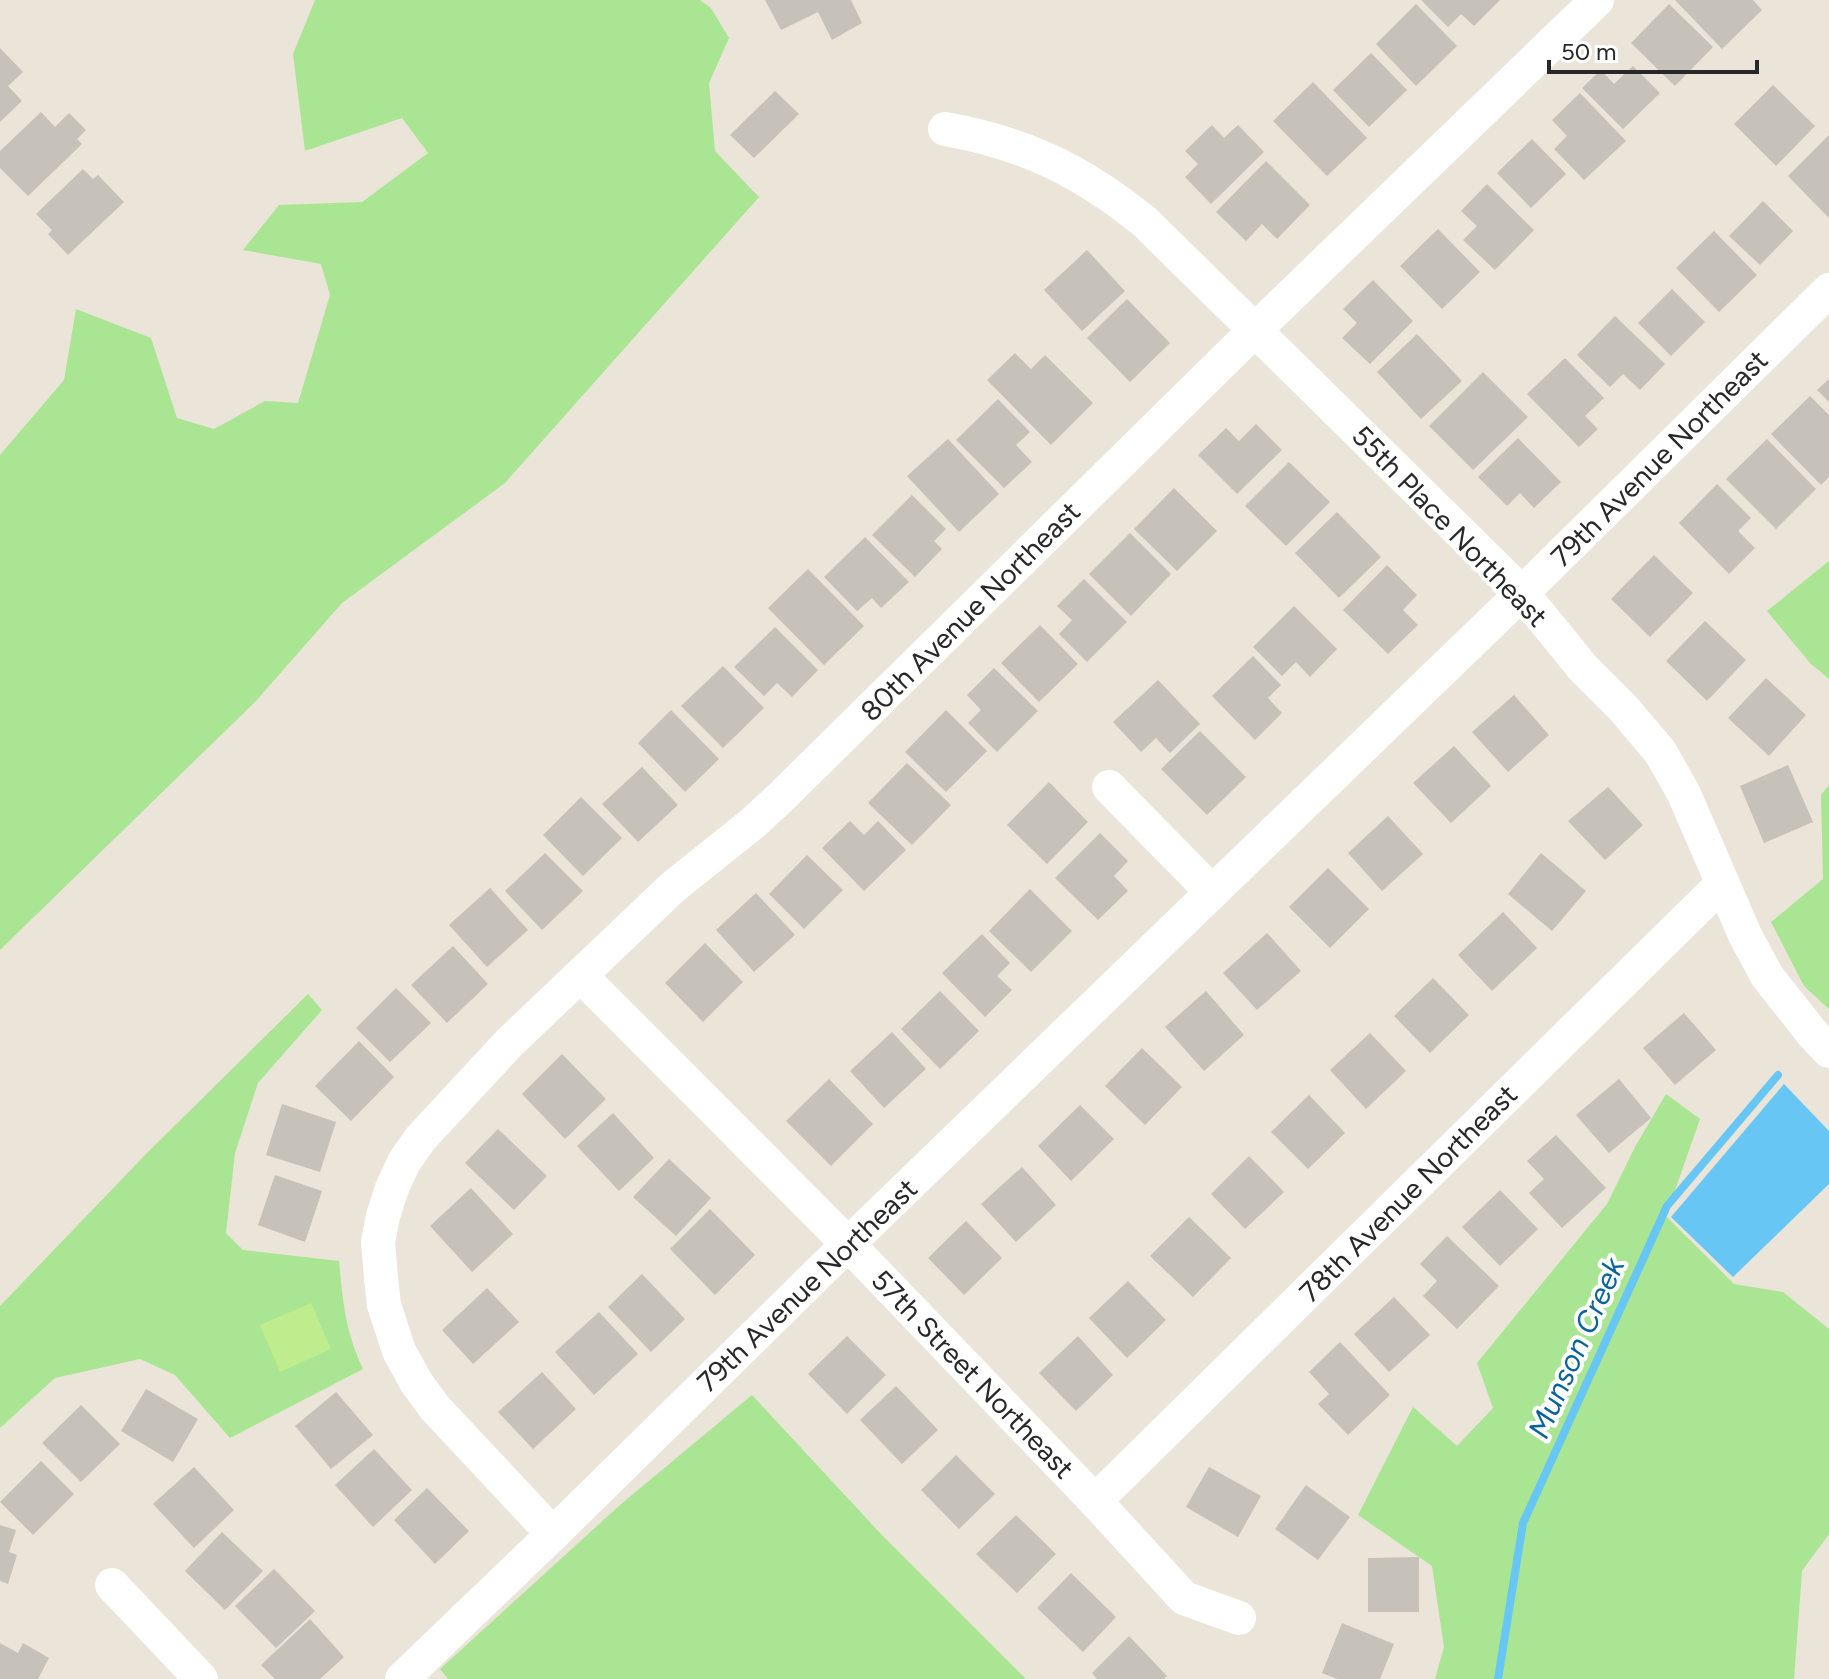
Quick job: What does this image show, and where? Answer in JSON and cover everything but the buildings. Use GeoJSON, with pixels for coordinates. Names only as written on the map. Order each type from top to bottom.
{"type":"FeatureCollection","features":[{"type":"Feature","properties":{"kind":"street","name":"80th Avenue Northeast"},"geometry":{"type":"LineString","coordinates":[[553,1534],[435,1408],[399,1351],[384,1305],[378,1242],[392,1188],[404,1162],[420,1139],[509,1043],[673,887],[780,798],[1255,330],[1597,0]]}},
{"type":"Feature","properties":{"kind":"street","name":"55th Place Northeast"},"geometry":{"type":"LineString","coordinates":[[945,129],[1018,146],[1083,177],[1118,200],[1145,222],[1522,593],[1583,668],[1624,709],[1661,753],[1684,794],[1745,935],[1767,976],[1829,1051]]}},
{"type":"Feature","properties":{"kind":"street","name":"79th Avenue Northeast"},"geometry":{"type":"LineString","coordinates":[[402,1679],[1522,593],[1829,290]]}},
{"type":"Feature","properties":{"kind":"street"},"geometry":{"type":"LineString","coordinates":[[1109,787],[1212,892]]}},
{"type":"Feature","properties":{"kind":"street","name":"78th Avenue Northeast"},"geometry":{"type":"LineString","coordinates":[[1095,1501],[1722,884]]}},
{"type":"Feature","properties":{"kind":"street","name":"57th Street Northeast"},"geometry":{"type":"LineString","coordinates":[[581,976],[848,1244],[1184,1598],[1239,1618]]}},
{"type":"Feature","properties":{"kind":"street"},"geometry":{"type":"LineString","coordinates":[[112,1585],[201,1679]]}},
{"type":"Feature","properties":{"kind":"green space"},"geometry":{"type":"Polygon","coordinates":[[[315,0],[700,0],[711,8],[729,38],[709,83],[715,151],[759,197],[505,483],[342,603],[255,702],[0,950],[0,455],[64,380],[76,309],[151,338],[177,418],[214,429],[265,401],[298,403],[330,295],[321,264],[243,250],[279,205],[362,202],[428,153],[402,118],[305,151],[293,54],[315,0]]]}},
{"type":"Feature","properties":{"kind":"green space"},"geometry":{"type":"Polygon","coordinates":[[[1829,561],[1829,679],[1810,663],[1767,611],[1829,561]]]}},
{"type":"Feature","properties":{"kind":"green space"},"geometry":{"type":"Polygon","coordinates":[[[1829,785],[1829,1009],[1804,986],[1771,922],[1823,879],[1821,795],[1829,785]]]}},
{"type":"Feature","properties":{"kind":"green space"},"geometry":{"type":"Polygon","coordinates":[[[308,994],[322,1010],[258,1083],[235,1153],[226,1233],[243,1250],[339,1261],[349,1328],[363,1369],[230,1438],[175,1375],[140,1359],[55,1378],[0,1428],[0,1306],[145,1155],[308,994]]]}},
{"type":"Feature","properties":{"kind":"green space"},"geometry":{"type":"Polygon","coordinates":[[[1666,1094],[1700,1119],[1666,1216],[1734,1284],[1783,1292],[1829,1329],[1829,1534],[1802,1571],[1794,1679],[1435,1679],[1444,1647],[1432,1566],[1358,1515],[1413,1407],[1457,1446],[1493,1408],[1477,1363],[1607,1204],[1666,1094]]]}},
{"type":"Feature","properties":{"kind":"green space"},"geometry":{"type":"Polygon","coordinates":[[[311,1303],[331,1349],[280,1372],[260,1325],[311,1303]]]}},
{"type":"Feature","properties":{"kind":"green space"},"geometry":{"type":"Polygon","coordinates":[[[752,1395],[880,1533],[1026,1679],[448,1679],[440,1669],[620,1505],[752,1395]]]}},
{"type":"Feature","properties":{"kind":"water"},"geometry":{"type":"Polygon","coordinates":[[[1784,1084],[1829,1131],[1829,1184],[1733,1277],[1671,1217],[1784,1084]]]}},
{"type":"Feature","properties":{"kind":"waterway","name":"Munson Creek"},"geometry":{"type":"LineString","coordinates":[[1498,1679],[1523,1523],[1667,1206],[1778,1075]]}}]}
